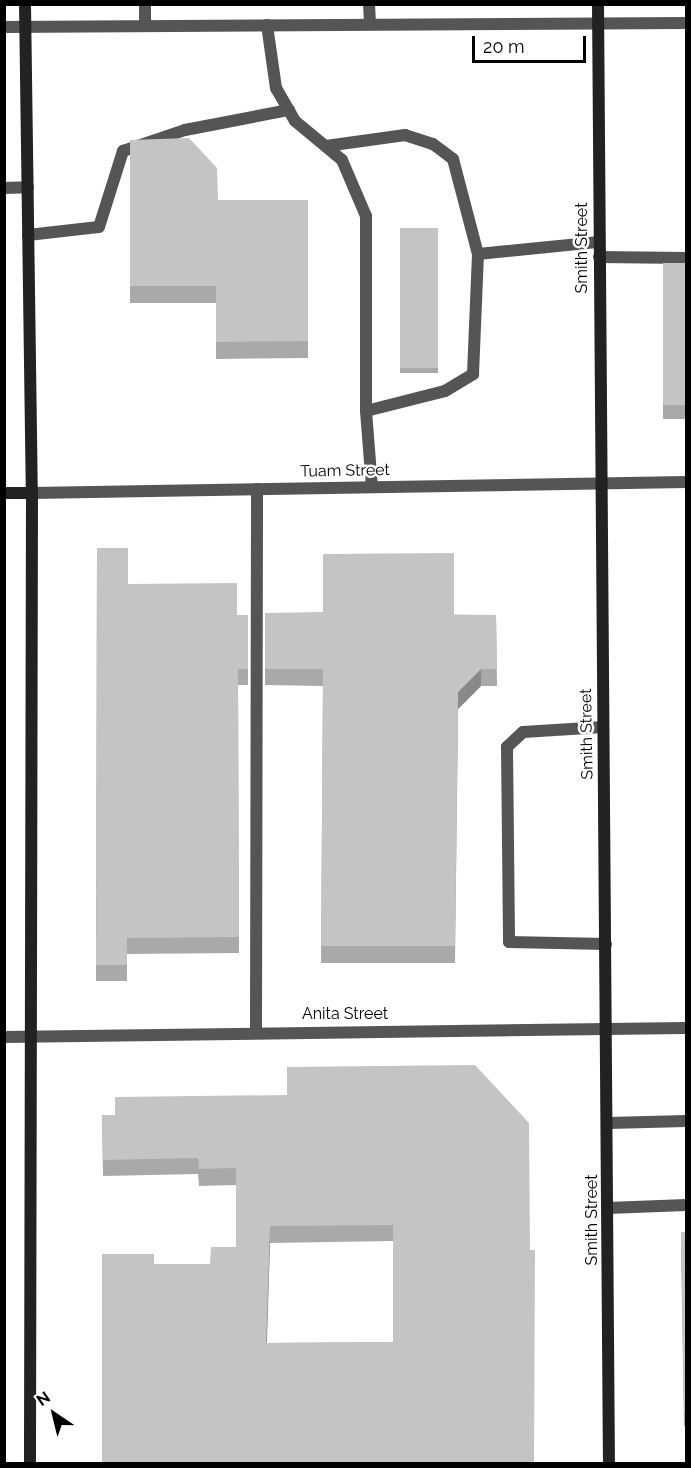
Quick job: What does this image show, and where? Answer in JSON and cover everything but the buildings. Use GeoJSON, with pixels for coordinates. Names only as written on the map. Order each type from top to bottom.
{"type":"FeatureCollection","features":[{"type":"Feature","properties":{"kind":"main road"},"geometry":{"type":"LineString","coordinates":[[25,4],[32,494],[29,1037],[30,1464]]}},
{"type":"Feature","properties":{"kind":"main road","name":"Smith Street"},"geometry":{"type":"LineString","coordinates":[[598,4],[609,1464]]}},
{"type":"Feature","properties":{"kind":"main road","name":"Tuam Street"},"geometry":{"type":"LineString","coordinates":[[4,493],[32,494]]}},
{"type":"Feature","properties":{"kind":"street"},"geometry":{"type":"LineString","coordinates":[[145,4],[145,26]]}},
{"type":"Feature","properties":{"kind":"street"},"geometry":{"type":"LineString","coordinates":[[369,4],[370,24]]}},
{"type":"Feature","properties":{"kind":"street"},"geometry":{"type":"LineString","coordinates":[[4,27],[687,23]]}},
{"type":"Feature","properties":{"kind":"street"},"geometry":{"type":"LineString","coordinates":[[267,25],[276,88],[289,110],[342,160],[366,216],[366,411],[372,487]]}},
{"type":"Feature","properties":{"kind":"street"},"geometry":{"type":"LineString","coordinates":[[28,235],[99,227],[123,151],[185,130],[289,110]]}},
{"type":"Feature","properties":{"kind":"street"},"geometry":{"type":"LineString","coordinates":[[326,146],[405,135],[433,144],[453,159],[478,254],[472,374],[445,391],[366,411]]}},
{"type":"Feature","properties":{"kind":"street"},"geometry":{"type":"LineString","coordinates":[[4,188],[28,187]]}},
{"type":"Feature","properties":{"kind":"street"},"geometry":{"type":"LineString","coordinates":[[478,254],[599,242]]}},
{"type":"Feature","properties":{"kind":"street"},"geometry":{"type":"LineString","coordinates":[[599,257],[687,258]]}},
{"type":"Feature","properties":{"kind":"street","name":"Tuam Street"},"geometry":{"type":"LineString","coordinates":[[32,494],[687,482]]}},
{"type":"Feature","properties":{"kind":"street"},"geometry":{"type":"LineString","coordinates":[[256,1031],[257,489]]}},
{"type":"Feature","properties":{"kind":"street"},"geometry":{"type":"LineString","coordinates":[[603,727],[523,732],[507,747],[509,942],[606,944]]}},
{"type":"Feature","properties":{"kind":"street","name":"Anita Street"},"geometry":{"type":"LineString","coordinates":[[4,1037],[256,1031],[687,1028]]}},
{"type":"Feature","properties":{"kind":"street"},"geometry":{"type":"LineString","coordinates":[[608,1123],[687,1121]]}},
{"type":"Feature","properties":{"kind":"street"},"geometry":{"type":"LineString","coordinates":[[608,1208],[687,1205]]}}]}
